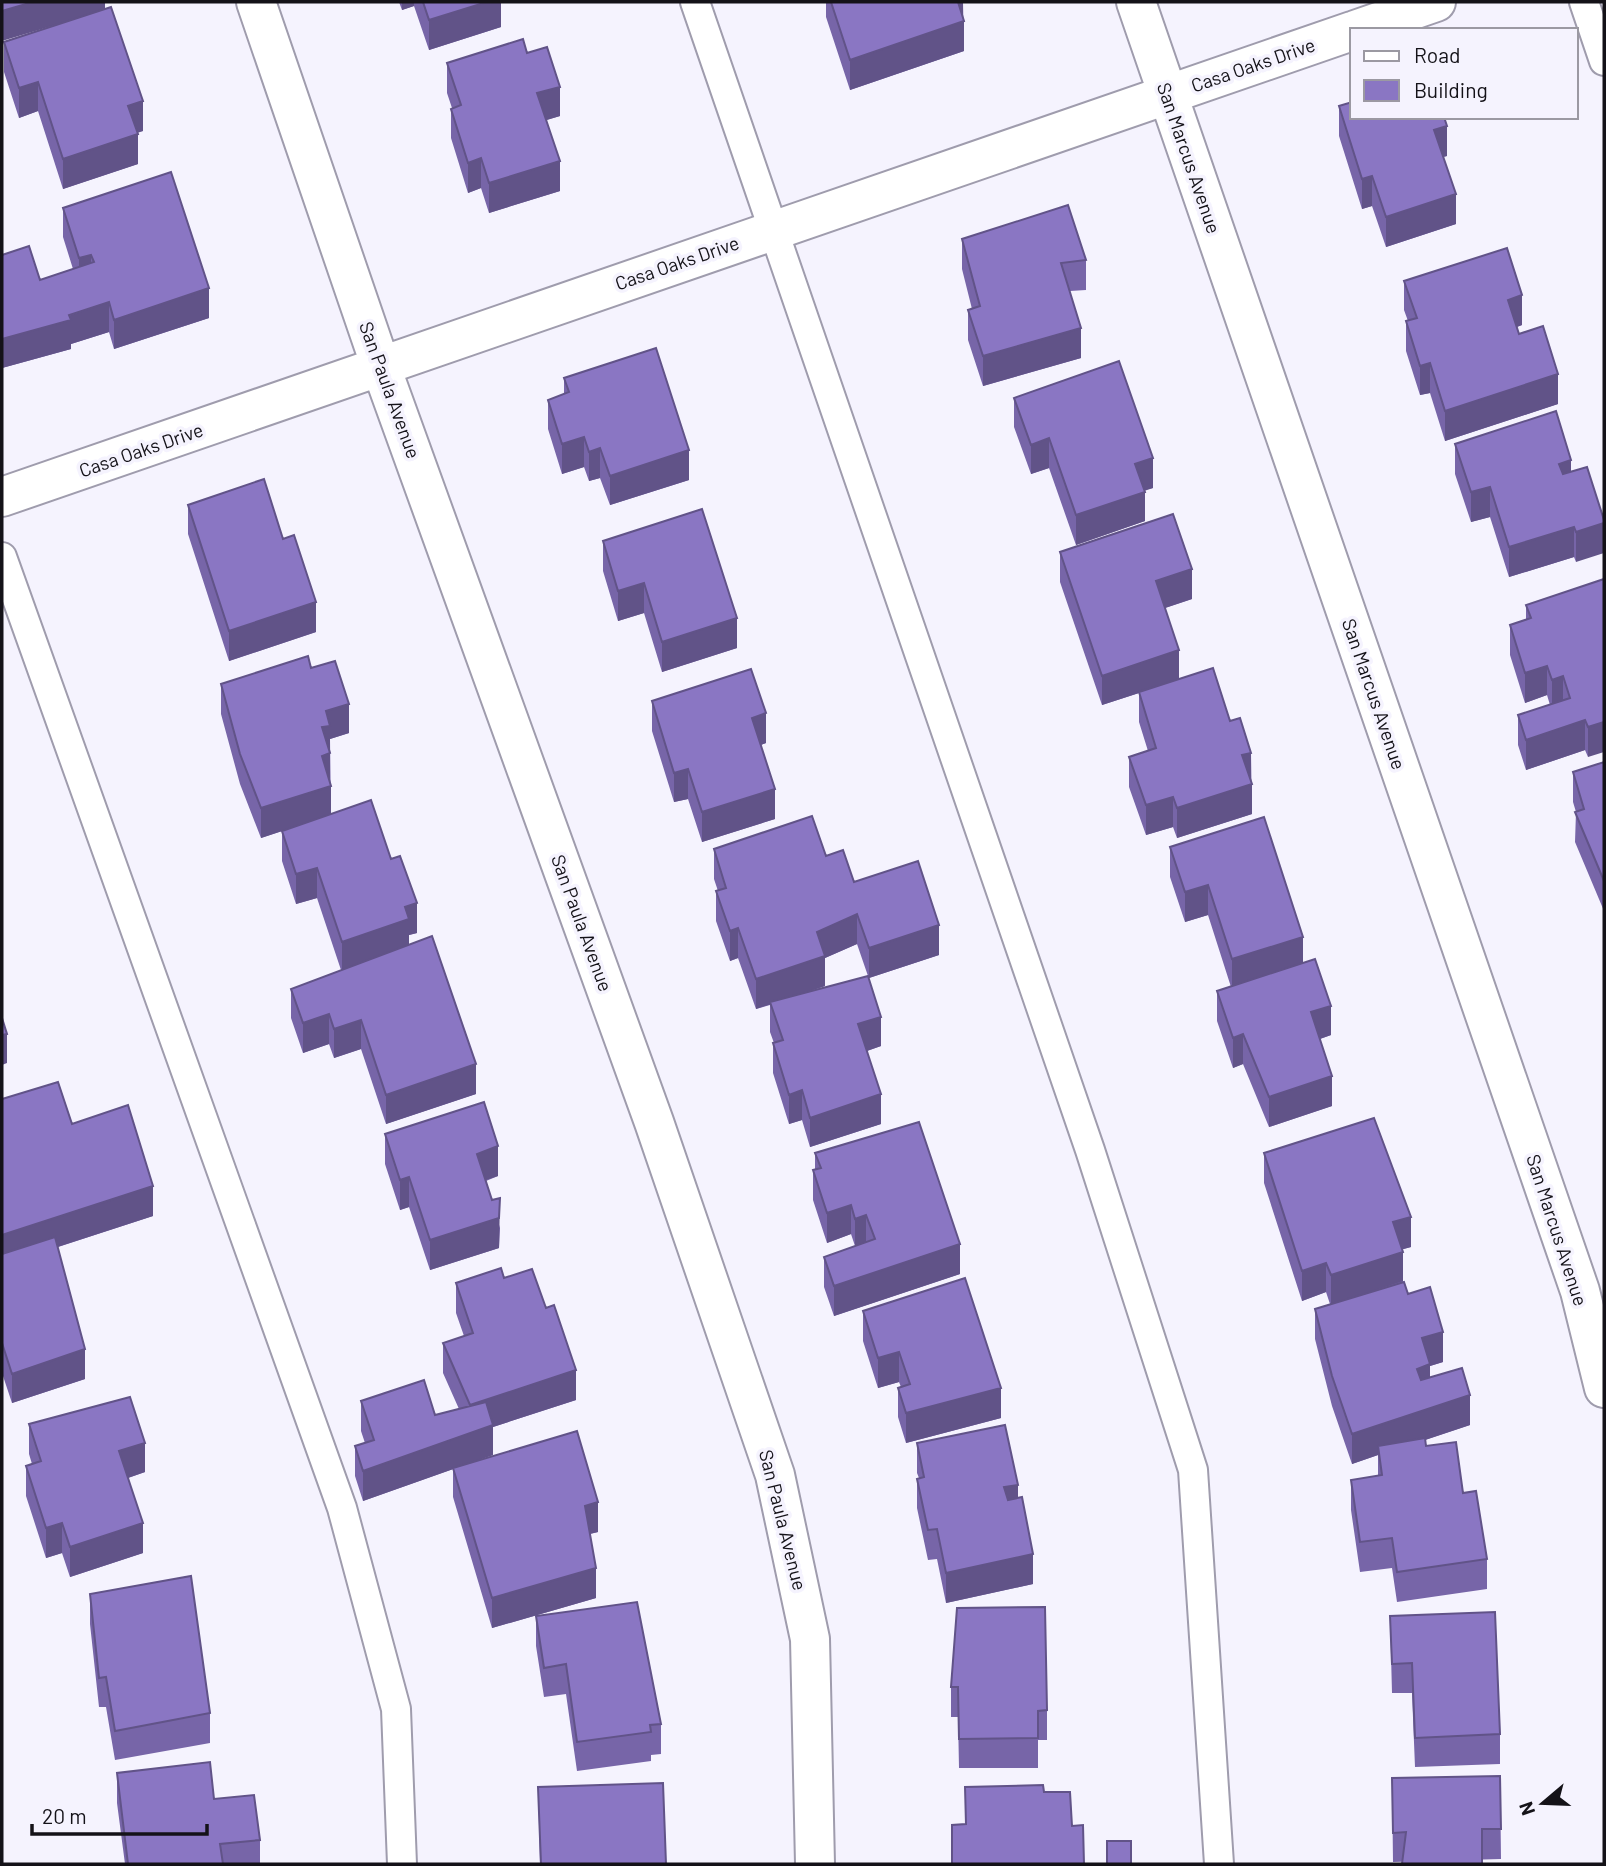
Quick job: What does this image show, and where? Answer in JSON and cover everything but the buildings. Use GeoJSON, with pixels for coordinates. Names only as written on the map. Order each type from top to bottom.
{"type":"FeatureCollection","features":[{"type":"Feature","properties":{"kind":"street","name":"San Paula Avenue"},"geometry":{"type":"LineString","coordinates":[[256,2],[382,368],[654,1122],[775,1475],[810,1639],[815,1864]]}},
{"type":"Feature","properties":{"kind":"street","name":"San Marcus Avenue"},"geometry":{"type":"LineString","coordinates":[[1136,2],[1580,1292],[1604,1388]]}},
{"type":"Feature","properties":{"kind":"street","name":"Casa Oaks Drive"},"geometry":{"type":"LineString","coordinates":[[1360,28],[1436,2]]}},
{"type":"Feature","properties":{"kind":"street","name":"Casa Oaks Drive"},"geometry":{"type":"LineString","coordinates":[[2,497],[382,368],[773,229],[1350,31]]}},
{"type":"Feature","properties":{"kind":"lane"},"geometry":{"type":"LineString","coordinates":[[695,2],[1090,1150],[1193,1471],[1219,1864]]}},
{"type":"Feature","properties":{"kind":"lane"},"geometry":{"type":"LineString","coordinates":[[1584,2],[1604,61]]}},
{"type":"Feature","properties":{"kind":"lane"},"geometry":{"type":"LineString","coordinates":[[2,557],[342,1508],[396,1709],[402,1864]]}}]}
